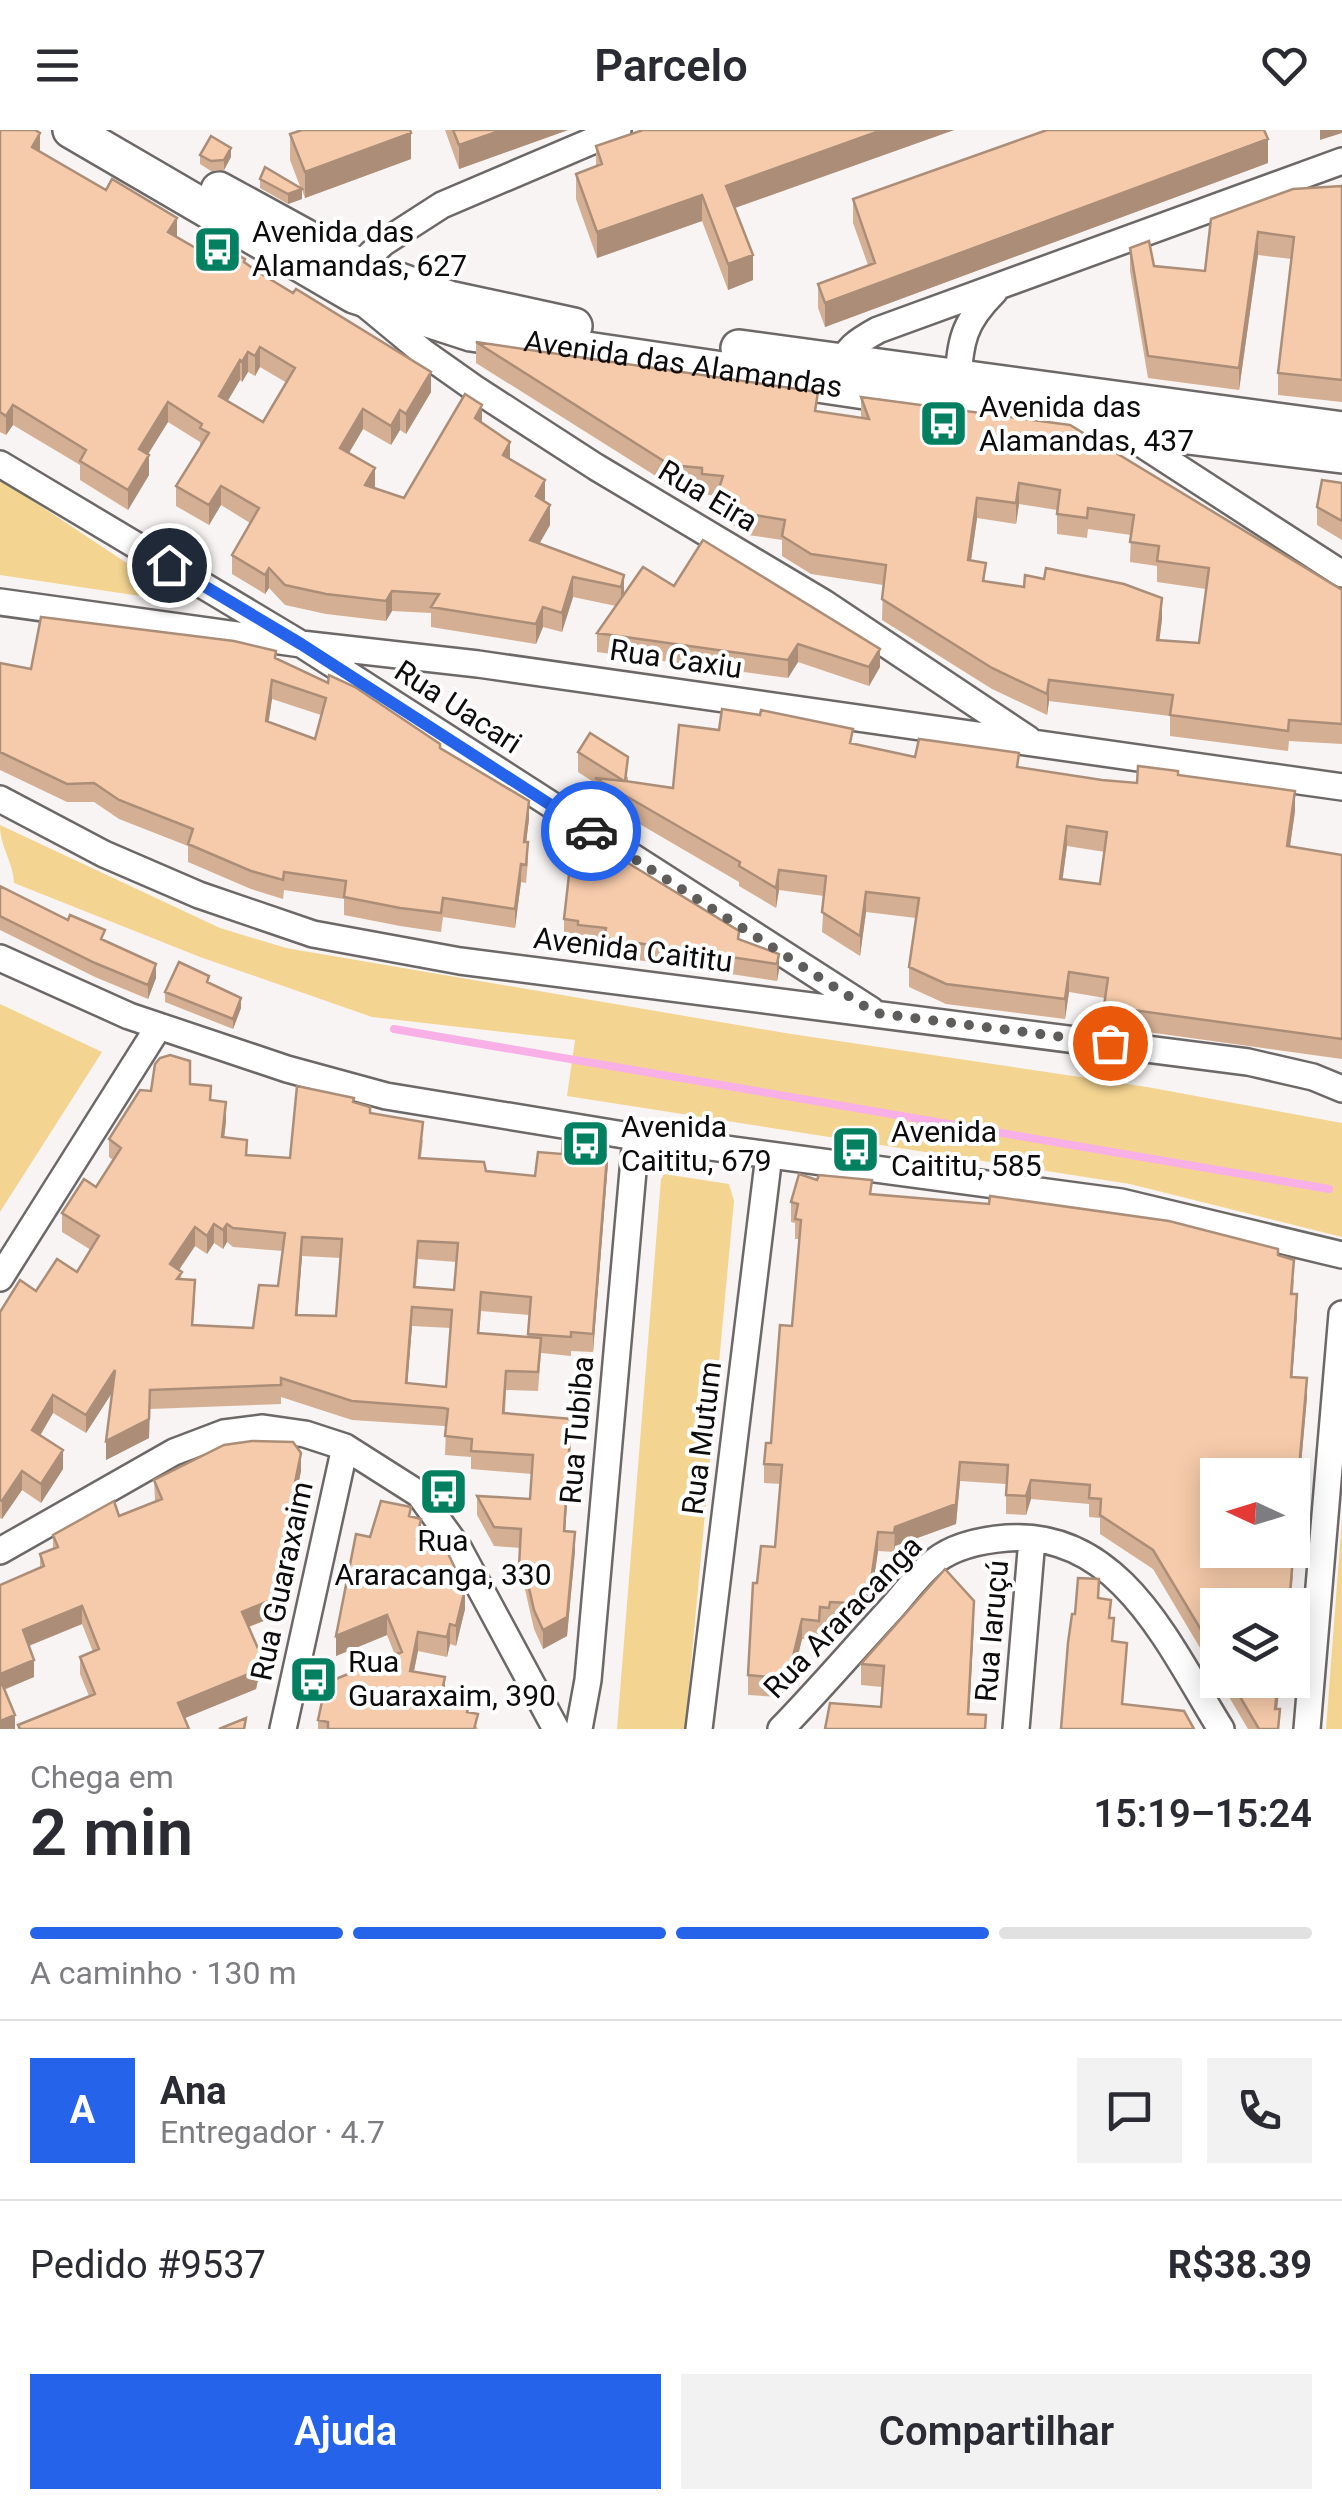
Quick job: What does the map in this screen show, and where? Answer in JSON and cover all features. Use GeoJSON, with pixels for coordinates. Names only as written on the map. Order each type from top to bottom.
{"type":"FeatureCollection","features":[{"type":"Feature","properties":{"kind":"street","name":"Avenida das Alamandas"},"geometry":{"type":"LineString","coordinates":[[72,130],[356,281],[470,333],[838,373],[1106,412],[1342,455]]}},
{"type":"Feature","properties":{"kind":"street","name":"Avenida das Alamandas"},"geometry":{"type":"LineString","coordinates":[[114,130],[320,248],[356,281]]}},
{"type":"Feature","properties":{"kind":"street"},"geometry":{"type":"LineString","coordinates":[[356,281],[384,243],[442,205],[618,130]]}},
{"type":"Feature","properties":{"kind":"street"},"geometry":{"type":"LineString","coordinates":[[838,373],[854,344],[878,330],[1339,164]]}},
{"type":"Feature","properties":{"kind":"street","name":"Rua Eira"},"geometry":{"type":"LineString","coordinates":[[356,281],[423,352],[489,398],[596,467],[824,602],[1036,744]]}},
{"type":"Feature","properties":{"kind":"street"},"geometry":{"type":"LineString","coordinates":[[957,390],[962,335],[997,289]]}},
{"type":"Feature","properties":{"kind":"street","name":"Avenida das Alamandas"},"geometry":{"type":"LineString","coordinates":[[1106,412],[1342,430]]}},
{"type":"Feature","properties":{"kind":"street"},"geometry":{"type":"LineString","coordinates":[[1106,412],[1342,574]]}},
{"type":"Feature","properties":{"kind":"street","name":"Rua Uacari"},"geometry":{"type":"LineString","coordinates":[[0,464],[301,644],[875,1013]]}},
{"type":"Feature","properties":{"kind":"street","name":"Rua Caxiu"},"geometry":{"type":"LineString","coordinates":[[0,602],[478,664],[1342,787]]}},
{"type":"Feature","properties":{"kind":"street","name":"Avenida Caititu"},"geometry":{"type":"LineString","coordinates":[[0,799],[104,854],[198,895],[313,934],[460,961],[1248,1062],[1313,1078],[1342,1090]]}},
{"type":"Feature","properties":{"kind":"street"},"geometry":{"type":"LineString","coordinates":[[0,958],[160,1026],[287,1069],[386,1096],[636,1136],[1121,1202],[1327,1248],[1342,1255]]}},
{"type":"Feature","properties":{"kind":"street"},"geometry":{"type":"LineString","coordinates":[[0,1278],[160,1026]]}},
{"type":"Feature","properties":{"kind":"street","name":"Rua Tubiba"},"geometry":{"type":"LineString","coordinates":[[578,1729],[588,1680],[636,1136]]}},
{"type":"Feature","properties":{"kind":"street","name":"Rua Mutum"},"geometry":{"type":"LineString","coordinates":[[699,1729],[769,1155]]}},
{"type":"Feature","properties":{"kind":"street"},"geometry":{"type":"LineString","coordinates":[[1306,1729],[1342,1314]]}},
{"type":"Feature","properties":{"kind":"street"},"geometry":{"type":"LineString","coordinates":[[0,1551],[174,1452],[224,1433],[263,1428],[305,1434],[344,1447],[419,1494],[458,1550],[556,1729]]}},
{"type":"Feature","properties":{"kind":"street","name":"Rua Guaraxaim"},"geometry":{"type":"LineString","coordinates":[[283,1729],[344,1447]]}},
{"type":"Feature","properties":{"kind":"street","name":"Rua Araracanga"},"geometry":{"type":"LineString","coordinates":[[781,1729],[935,1561],[984,1540],[1032,1539],[1075,1550],[1111,1570],[1139,1600],[1221,1729]]}},
{"type":"Feature","properties":{"kind":"street","name":"Rua Iaruçú"},"geometry":{"type":"LineString","coordinates":[[1016,1729],[1032,1539]]}},
{"type":"Feature","properties":{"kind":"shaded area"},"geometry":{"type":"Polygon","coordinates":[[[0,479],[187,603],[0,575],[0,479]]]}},
{"type":"Feature","properties":{"kind":"shaded area"},"geometry":{"type":"Polygon","coordinates":[[[0,825],[220,928],[286,948],[785,1033],[1147,1087],[1342,1123],[1342,1237],[1130,1184],[567,1096],[575,1040],[372,1017],[200,957],[14,883],[0,825]]]}},
{"type":"Feature","properties":{"kind":"shaded area"},"geometry":{"type":"Polygon","coordinates":[[[0,1004],[102,1052],[0,1212],[0,1004]]]}},
{"type":"Feature","properties":{"kind":"shaded area"},"geometry":{"type":"Polygon","coordinates":[[[664,1174],[729,1184],[734,1201],[685,1729],[617,1729],[661,1179],[664,1174]]]}},
{"type":"Feature","properties":{"kind":"shaded area"},"geometry":{"type":"Polygon","coordinates":[[[1342,1518],[1342,1729],[1326,1729],[1342,1518]]]}},
{"type":"Feature","properties":{"kind":"building"},"geometry":{"type":"Polygon","coordinates":[[[0,130],[35,130],[40,133],[32,147],[106,190],[112,179],[177,218],[168,232],[220,262],[228,249],[255,270],[293,293],[296,289],[431,372],[406,414],[400,410],[391,426],[363,409],[340,448],[375,468],[365,485],[404,498],[465,394],[482,405],[475,418],[510,442],[503,455],[545,480],[536,496],[550,505],[530,540],[624,575],[621,587],[573,577],[562,613],[543,607],[536,624],[431,607],[439,594],[392,591],[386,601],[285,585],[269,568],[265,575],[232,555],[259,508],[221,486],[209,505],[176,486],[209,433],[168,402],[139,449],[149,455],[128,490],[80,461],[86,450],[13,405],[6,416],[0,412],[0,130]],[[260,347],[255,356],[248,352],[240,360],[219,396],[263,422],[295,368],[260,347]]]}},
{"type":"Feature","properties":{"kind":"building"},"geometry":{"type":"Polygon","coordinates":[[[302,130],[411,133],[305,172],[290,134],[302,130]]]}},
{"type":"Feature","properties":{"kind":"building"},"geometry":{"type":"Polygon","coordinates":[[[453,130],[502,130],[459,145],[453,130]]]}},
{"type":"Feature","properties":{"kind":"building"},"geometry":{"type":"Polygon","coordinates":[[[643,130],[882,130],[726,186],[753,255],[728,264],[702,195],[597,232],[576,174],[602,164],[596,146],[643,130]]]}},
{"type":"Feature","properties":{"kind":"building"},"geometry":{"type":"Polygon","coordinates":[[[1047,130],[1264,130],[1268,139],[825,303],[818,284],[875,263],[853,199],[1047,130]]]}},
{"type":"Feature","properties":{"kind":"building"},"geometry":{"type":"Polygon","coordinates":[[[211,136],[231,148],[224,160],[211,161],[200,155],[211,136]]]}},
{"type":"Feature","properties":{"kind":"building"},"geometry":{"type":"Polygon","coordinates":[[[265,167],[302,189],[288,194],[260,179],[265,167]]]}},
{"type":"Feature","properties":{"kind":"building"},"geometry":{"type":"Polygon","coordinates":[[[1342,186],[1342,380],[1278,373],[1294,237],[1258,232],[1239,368],[1148,356],[1130,248],[1149,241],[1154,266],[1205,271],[1211,219],[1293,189],[1342,186]]]}},
{"type":"Feature","properties":{"kind":"building"},"geometry":{"type":"Polygon","coordinates":[[[476,342],[818,392],[815,411],[869,419],[861,397],[1070,425],[1342,590],[1342,724],[1289,720],[1288,731],[1170,715],[1173,695],[1049,680],[1047,694],[992,668],[882,599],[886,565],[811,554],[782,536],[785,520],[748,514],[717,494],[723,476],[702,474],[702,468],[670,465],[476,342]],[[1019,483],[1016,503],[977,498],[968,560],[986,563],[983,581],[1024,587],[1025,575],[1044,579],[1046,568],[1124,584],[1162,598],[1157,640],[1199,643],[1209,568],[1157,561],[1159,546],[1130,542],[1134,515],[1088,508],[1087,518],[1057,514],[1060,490],[1019,483]]]}},
{"type":"Feature","properties":{"kind":"building"},"geometry":{"type":"Polygon","coordinates":[[[1322,480],[1342,483],[1342,521],[1317,507],[1322,480]]]}},
{"type":"Feature","properties":{"kind":"building"},"geometry":{"type":"Polygon","coordinates":[[[703,540],[880,649],[869,667],[798,644],[788,660],[597,633],[643,567],[674,586],[703,540]]]}},
{"type":"Feature","properties":{"kind":"building"},"geometry":{"type":"Polygon","coordinates":[[[41,617],[234,641],[276,651],[275,658],[328,683],[329,675],[355,687],[440,744],[440,748],[529,801],[524,842],[528,842],[526,865],[521,864],[515,909],[443,898],[441,913],[400,908],[344,897],[346,881],[284,872],[283,880],[251,871],[188,844],[193,829],[119,800],[94,783],[67,784],[0,752],[0,663],[31,669],[41,617]],[[272,680],[266,721],[315,739],[326,698],[272,680]]]}},
{"type":"Feature","properties":{"kind":"building"},"geometry":{"type":"Polygon","coordinates":[[[722,709],[760,715],[761,710],[853,729],[850,743],[915,757],[919,739],[1019,753],[1017,767],[1102,780],[1137,783],[1138,766],[1295,791],[1287,846],[1342,855],[1342,1039],[1104,1006],[1108,978],[1069,972],[1065,999],[946,984],[909,967],[919,898],[866,892],[860,936],[822,912],[826,876],[779,870],[776,888],[739,866],[740,862],[595,778],[624,781],[578,752],[590,733],[628,757],[625,781],[673,788],[679,725],[719,730],[722,709]],[[1067,826],[1060,879],[1100,884],[1107,832],[1067,826]]]}},
{"type":"Feature","properties":{"kind":"building"},"geometry":{"type":"Polygon","coordinates":[[[615,855],[739,931],[738,939],[779,954],[777,964],[604,938],[606,928],[564,919],[571,857],[614,862],[615,855]]]}},
{"type":"Feature","properties":{"kind":"building"},"geometry":{"type":"Polygon","coordinates":[[[0,886],[68,920],[70,915],[105,930],[101,939],[156,964],[148,985],[0,916],[0,886]]]}},
{"type":"Feature","properties":{"kind":"building"},"geometry":{"type":"Polygon","coordinates":[[[179,962],[209,976],[207,982],[241,998],[233,1019],[165,992],[179,962]]]}},
{"type":"Feature","properties":{"kind":"building"},"geometry":{"type":"Polygon","coordinates":[[[170,1055],[190,1061],[190,1084],[211,1086],[210,1100],[226,1102],[222,1137],[247,1140],[246,1155],[290,1158],[297,1086],[354,1098],[353,1102],[370,1107],[370,1113],[423,1122],[419,1158],[484,1162],[486,1171],[535,1176],[538,1152],[562,1154],[563,1137],[608,1144],[593,1334],[528,1334],[531,1297],[481,1292],[478,1333],[541,1338],[538,1372],[506,1371],[503,1413],[571,1419],[564,1531],[575,1532],[567,1617],[543,1630],[524,1566],[519,1566],[521,1529],[494,1527],[477,1496],[530,1499],[533,1455],[471,1451],[472,1439],[445,1436],[448,1409],[444,1408],[352,1401],[281,1378],[281,1385],[150,1390],[149,1419],[106,1441],[115,1370],[86,1415],[53,1395],[32,1430],[63,1450],[41,1484],[22,1471],[0,1500],[0,1312],[20,1280],[36,1291],[57,1259],[77,1272],[99,1236],[62,1213],[84,1179],[96,1187],[121,1148],[109,1139],[140,1090],[151,1091],[155,1064],[170,1055]],[[214,1224],[207,1236],[195,1227],[170,1264],[182,1272],[177,1279],[195,1280],[192,1325],[253,1328],[259,1285],[278,1286],[285,1233],[233,1228],[227,1224],[223,1230],[214,1224]],[[302,1237],[296,1315],[336,1316],[342,1239],[302,1237]],[[418,1241],[414,1287],[454,1290],[458,1243],[418,1241]],[[412,1307],[406,1383],[446,1387],[452,1310],[412,1307]]]}},
{"type":"Feature","properties":{"kind":"building"},"geometry":{"type":"Polygon","coordinates":[[[799,1174],[817,1180],[819,1175],[872,1180],[870,1194],[989,1204],[990,1196],[1169,1221],[1278,1249],[1278,1255],[1294,1260],[1291,1294],[1297,1294],[1291,1377],[1307,1378],[1300,1458],[1200,1458],[1200,1568],[1292,1568],[1290,1588],[1200,1588],[1200,1628],[1153,1550],[1100,1515],[1101,1499],[1089,1498],[1090,1485],[1031,1480],[1026,1496],[1006,1495],[1008,1465],[960,1462],[956,1504],[895,1527],[894,1533],[878,1532],[871,1580],[850,1603],[830,1602],[829,1608],[820,1607],[819,1621],[802,1619],[791,1665],[779,1678],[748,1675],[753,1583],[757,1583],[761,1546],[775,1547],[782,1465],[764,1464],[766,1443],[771,1443],[780,1325],[792,1326],[801,1220],[795,1219],[798,1204],[791,1202],[799,1174]]]}},
{"type":"Feature","properties":{"kind":"building"},"geometry":{"type":"Polygon","coordinates":[[[293,1442],[301,1453],[271,1600],[242,1612],[260,1653],[256,1671],[178,1703],[189,1729],[20,1729],[18,1725],[95,1694],[80,1657],[99,1649],[82,1606],[23,1630],[34,1660],[0,1674],[0,1585],[44,1566],[40,1554],[58,1547],[53,1535],[114,1501],[119,1516],[162,1499],[154,1480],[224,1445],[293,1442]]]}},
{"type":"Feature","properties":{"kind":"building"},"geometry":{"type":"Polygon","coordinates":[[[381,1501],[411,1507],[409,1516],[421,1519],[417,1539],[444,1545],[465,1589],[456,1626],[450,1624],[447,1637],[418,1632],[410,1671],[445,1677],[440,1699],[469,1706],[467,1712],[478,1714],[474,1729],[328,1729],[328,1722],[318,1720],[326,1683],[402,1652],[387,1615],[336,1636],[356,1534],[370,1537],[381,1501]]]}},
{"type":"Feature","properties":{"kind":"building"},"geometry":{"type":"Polygon","coordinates":[[[945,1569],[974,1601],[968,1714],[986,1715],[985,1729],[825,1729],[830,1703],[881,1707],[884,1666],[861,1664],[945,1569]]]}},
{"type":"Feature","properties":{"kind":"building"},"geometry":{"type":"Polygon","coordinates":[[[1078,1578],[1099,1579],[1098,1598],[1111,1600],[1112,1641],[1127,1643],[1122,1704],[1184,1711],[1194,1729],[1061,1729],[1078,1578]]]}},
{"type":"Feature","properties":{"kind":"building"},"geometry":{"type":"Polygon","coordinates":[[[0,1679],[15,1715],[0,1721],[0,1679]]]}},
{"type":"Feature","properties":{"kind":"building"},"geometry":{"type":"Polygon","coordinates":[[[1241,1698],[1276,1698],[1275,1709],[1280,1709],[1278,1729],[1259,1729],[1241,1698]]]}},
{"type":"Feature","properties":{"kind":"building"},"geometry":{"type":"Polygon","coordinates":[[[246,1718],[244,1729],[219,1729],[246,1718]]]}},
{"type":"Feature","properties":{"kind":"waterway"},"geometry":{"type":"LineString","coordinates":[[394,1029],[1329,1189]]}},
{"type":"Feature","properties":{"kind":"way so far"},"geometry":{"type":"LineString","coordinates":[[591,831],[875,1013],[1110,1043]]}},
{"type":"Feature","properties":{"kind":"place","name":"Avenida das Alamandas, 627"},"geometry":{"type":"Point","coordinates":[217,249]}},
{"type":"Feature","properties":{"kind":"place","name":"Avenida das Alamandas, 437"},"geometry":{"type":"Point","coordinates":[944,424]}},
{"type":"Feature","properties":{"kind":"place","name":"Avenida Caititu, 679"},"geometry":{"type":"Point","coordinates":[586,1144]}},
{"type":"Feature","properties":{"kind":"place","name":"Avenida Caititu, 585"},"geometry":{"type":"Point","coordinates":[856,1149]}},
{"type":"Feature","properties":{"kind":"place","name":"Rua Araracanga, 330"},"geometry":{"type":"Point","coordinates":[443,1492]}},
{"type":"Feature","properties":{"kind":"place","name":"Rua Guaraxaim, 390"},"geometry":{"type":"Point","coordinates":[313,1679]}},
{"type":"Feature","properties":{"kind":"route"},"geometry":{"type":"LineString","coordinates":[[169,565],[301,644],[591,831]]}}]}
